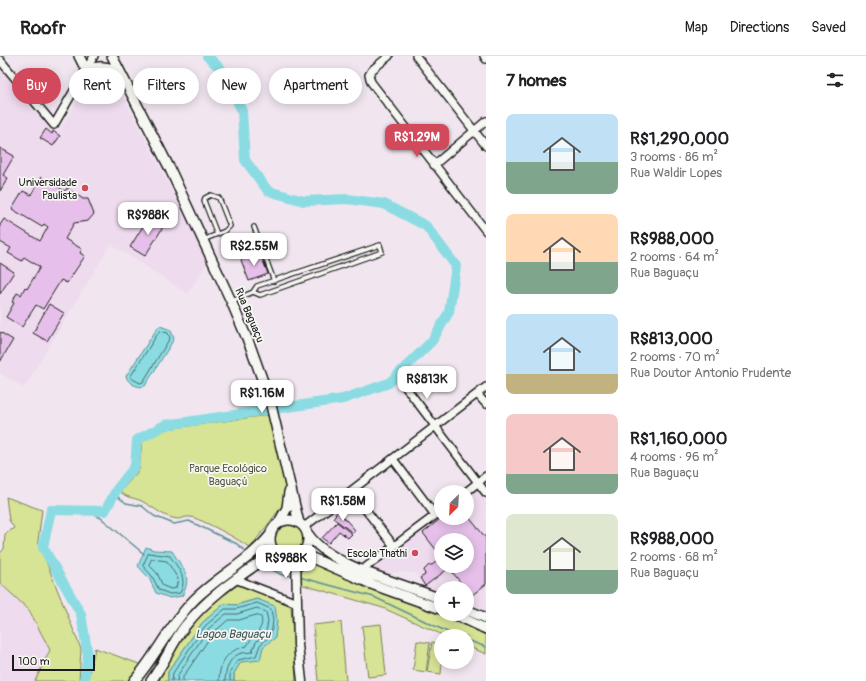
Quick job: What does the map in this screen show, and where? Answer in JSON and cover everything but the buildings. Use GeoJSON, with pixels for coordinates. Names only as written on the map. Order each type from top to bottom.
{"type":"FeatureCollection","features":[{"type":"Feature","properties":{"kind":"main road"},"geometry":{"type":"LineString","coordinates":[[79,56],[85,68]]}},
{"type":"Feature","properties":{"kind":"main road","name":"Rua Baguaçu"},"geometry":{"type":"LineString","coordinates":[[112,56],[117,68]]}},
{"type":"Feature","properties":{"kind":"main road"},"geometry":{"type":"LineString","coordinates":[[93,68],[100,66],[107,66],[111,68]]}},
{"type":"Feature","properties":{"kind":"main road","name":"Rua Baguaçu"},"geometry":{"type":"LineString","coordinates":[[125,83],[170,169],[231,301],[270,401],[289,485],[304,528]]}},
{"type":"Feature","properties":{"kind":"main road"},"geometry":{"type":"LineString","coordinates":[[134,681],[143,671],[184,611],[196,598],[250,555],[271,534],[287,508],[289,485]]}},
{"type":"Feature","properties":{"kind":"main road"},"geometry":{"type":"LineString","coordinates":[[278,524],[288,520],[304,528],[319,548],[362,570],[434,596]]}},
{"type":"Feature","properties":{"kind":"main road"},"geometry":{"type":"LineString","coordinates":[[298,556],[307,546],[304,528]]}},
{"type":"Feature","properties":{"kind":"main road"},"geometry":{"type":"LineString","coordinates":[[271,534],[272,547],[280,556]]}},
{"type":"Feature","properties":{"kind":"main road"},"geometry":{"type":"LineString","coordinates":[[143,671],[152,680],[184,627],[200,608],[217,592],[235,579],[271,557],[280,556],[288,558],[298,556],[312,558],[374,585],[434,606]]}},
{"type":"Feature","properties":{"kind":"main road"},"geometry":{"type":"LineString","coordinates":[[474,613],[486,618]]}},
{"type":"Feature","properties":{"kind":"main road"},"geometry":{"type":"LineString","coordinates":[[469,621],[486,629]]}},
{"type":"Feature","properties":{"kind":"street"},"geometry":{"type":"LineString","coordinates":[[87,68],[94,56]]}},
{"type":"Feature","properties":{"kind":"street"},"geometry":{"type":"LineString","coordinates":[[389,56],[372,70],[369,75],[371,82],[486,231]]}},
{"type":"Feature","properties":{"kind":"street"},"geometry":{"type":"LineString","coordinates":[[416,56],[486,146]]}},
{"type":"Feature","properties":{"kind":"street"},"geometry":{"type":"LineString","coordinates":[[0,60],[54,125],[69,99]]}},
{"type":"Feature","properties":{"kind":"street"},"geometry":{"type":"LineString","coordinates":[[434,165],[486,121]]}},
{"type":"Feature","properties":{"kind":"street"},"geometry":{"type":"LineString","coordinates":[[404,385],[486,493]]}},
{"type":"Feature","properties":{"kind":"street"},"geometry":{"type":"LineString","coordinates":[[304,528],[486,387]]}},
{"type":"Feature","properties":{"kind":"street"},"geometry":{"type":"LineString","coordinates":[[477,394],[486,404]]}},
{"type":"Feature","properties":{"kind":"street"},"geometry":{"type":"LineString","coordinates":[[393,459],[434,508]]}},
{"type":"Feature","properties":{"kind":"street"},"geometry":{"type":"LineString","coordinates":[[474,485],[486,476]]}},
{"type":"Feature","properties":{"kind":"street"},"geometry":{"type":"LineString","coordinates":[[351,491],[394,546]]}},
{"type":"Feature","properties":{"kind":"street"},"geometry":{"type":"LineString","coordinates":[[362,570],[434,516]]}},
{"type":"Feature","properties":{"kind":"street"},"geometry":{"type":"LineString","coordinates":[[298,556],[296,568],[296,589],[298,645],[302,681]]}},
{"type":"Feature","properties":{"kind":"street"},"geometry":{"type":"LineString","coordinates":[[235,579],[297,603]]}},
{"type":"Feature","properties":{"kind":"lane"},"geometry":{"type":"LineString","coordinates":[[202,240],[225,232],[230,226],[219,198],[212,195],[205,198],[204,205],[218,234]]}},
{"type":"Feature","properties":{"kind":"lane"},"geometry":{"type":"LineString","coordinates":[[254,227],[274,281]]}},
{"type":"Feature","properties":{"kind":"lane"},"geometry":{"type":"LineString","coordinates":[[231,301],[253,292],[257,286],[380,245],[382,252],[260,295],[253,292]]}},
{"type":"Feature","properties":{"kind":"lane"},"geometry":{"type":"LineString","coordinates":[[352,254],[355,261]]}},
{"type":"Feature","properties":{"kind":"lane"},"geometry":{"type":"LineString","coordinates":[[304,270],[307,278]]}},
{"type":"Feature","properties":{"kind":"shaded area","name":"Universidade Paulista"},"geometry":{"type":"Polygon","coordinates":[[[0,69],[12,82],[12,104],[32,104],[58,133],[75,104],[125,104],[125,100],[208,262],[188,294],[111,244],[24,388],[0,373],[0,69]]]}},
{"type":"Feature","properties":{"kind":"shaded area","name":"Escola Thathi"},"geometry":{"type":"Polygon","coordinates":[[[477,487],[486,499],[486,613],[474,609],[474,581],[434,581],[434,592],[429,590],[415,573],[400,572],[384,575],[370,567],[434,519],[434,525],[474,525],[474,489],[477,487]]]}},
{"type":"Feature","properties":{"kind":"shaded area"},"geometry":{"type":"Polygon","coordinates":[[[0,583],[29,610],[50,650],[35,681],[0,681],[0,583]]]}},
{"type":"Feature","properties":{"kind":"green space","name":"Parque Ecológico Baguaçú"},"geometry":{"type":"Polygon","coordinates":[[[268,415],[286,482],[285,502],[250,548],[230,535],[202,521],[188,517],[178,519],[169,517],[142,501],[120,492],[139,470],[142,441],[167,429],[268,415]]]}},
{"type":"Feature","properties":{"kind":"green space"},"geometry":{"type":"Polygon","coordinates":[[[6,497],[42,510],[38,541],[81,649],[79,681],[35,681],[50,650],[29,610],[0,583],[0,553],[4,549],[5,534],[14,528],[9,520],[6,497]]]}},
{"type":"Feature","properties":{"kind":"green space"},"geometry":{"type":"Polygon","coordinates":[[[289,525],[300,529],[304,540],[300,551],[289,555],[278,551],[274,540],[278,529],[289,525]]]}},
{"type":"Feature","properties":{"kind":"green space"},"geometry":{"type":"Polygon","coordinates":[[[305,559],[434,607],[434,621],[472,621],[486,626],[486,654],[474,649],[474,629],[434,629],[434,631],[383,608],[300,584],[300,563],[305,559]]]}},
{"type":"Feature","properties":{"kind":"green space"},"geometry":{"type":"Polygon","coordinates":[[[238,584],[291,606],[296,681],[234,681],[234,673],[241,662],[257,599],[236,605],[224,604],[202,623],[168,672],[168,681],[159,681],[174,652],[191,626],[213,604],[238,584]]]}},
{"type":"Feature","properties":{"kind":"green space"},"geometry":{"type":"Polygon","coordinates":[[[341,622],[346,681],[318,681],[313,625],[341,622]]]}},
{"type":"Feature","properties":{"kind":"green space"},"geometry":{"type":"Polygon","coordinates":[[[381,624],[386,675],[368,677],[362,626],[381,624]]]}},
{"type":"Feature","properties":{"kind":"green space"},"geometry":{"type":"Polygon","coordinates":[[[417,641],[430,643],[426,672],[413,670],[417,641]]]}},
{"type":"Feature","properties":{"kind":"green space"},"geometry":{"type":"Polygon","coordinates":[[[432,642],[434,642],[434,669],[441,669],[441,674],[427,672],[432,642]]]}},
{"type":"Feature","properties":{"kind":"green space"},"geometry":{"type":"Polygon","coordinates":[[[95,648],[142,665],[127,681],[88,681],[95,648]]]}},
{"type":"Feature","properties":{"kind":"water"},"geometry":{"type":"Polygon","coordinates":[[[160,326],[171,330],[174,339],[145,386],[140,387],[134,385],[127,379],[126,376],[160,326]]]}},
{"type":"Feature","properties":{"kind":"water"},"geometry":{"type":"Polygon","coordinates":[[[146,547],[154,550],[172,551],[183,568],[187,578],[187,583],[182,596],[170,598],[156,593],[149,578],[138,566],[146,547]]]}},
{"type":"Feature","properties":{"kind":"water","name":"Lagoa Baguaçu"},"geometry":{"type":"Polygon","coordinates":[[[257,599],[275,606],[277,621],[275,638],[263,647],[260,660],[241,662],[234,673],[234,681],[168,681],[168,672],[202,623],[224,604],[236,605],[257,599]]]}},
{"type":"Feature","properties":{"kind":"waterway"},"geometry":{"type":"LineString","coordinates":[[84,681],[88,656],[81,614],[43,547],[51,510],[105,511],[117,489],[135,466],[137,440],[165,425],[343,399],[389,383],[432,341],[449,312],[456,266],[426,226],[384,204],[347,199],[304,201],[268,191],[245,160],[242,111],[222,70],[207,56]]}},
{"type":"Feature","properties":{"kind":"waterway"},"geometry":{"type":"LineString","coordinates":[[114,494],[126,503],[142,506],[154,516],[174,524],[189,521],[237,544],[248,553]]}},
{"type":"Feature","properties":{"kind":"waterway"},"geometry":{"type":"LineString","coordinates":[[87,511],[101,518],[144,554]]}},
{"type":"Feature","properties":{"kind":"waterway"},"geometry":{"type":"LineString","coordinates":[[262,564],[282,575],[294,576]]}},
{"type":"Feature","properties":{"kind":"waterway"},"geometry":{"type":"LineString","coordinates":[[299,577],[374,597],[441,629]]}},
{"type":"Feature","properties":{"kind":"waterway"},"geometry":{"type":"LineString","coordinates":[[474,643],[486,647]]}},
{"type":"Feature","properties":{"kind":"place","name":"Universidade Paulista"},"geometry":{"type":"Point","coordinates":[85,188]}},
{"type":"Feature","properties":{"kind":"place","name":"Escola Thathi"},"geometry":{"type":"Point","coordinates":[415,553]}}]}
